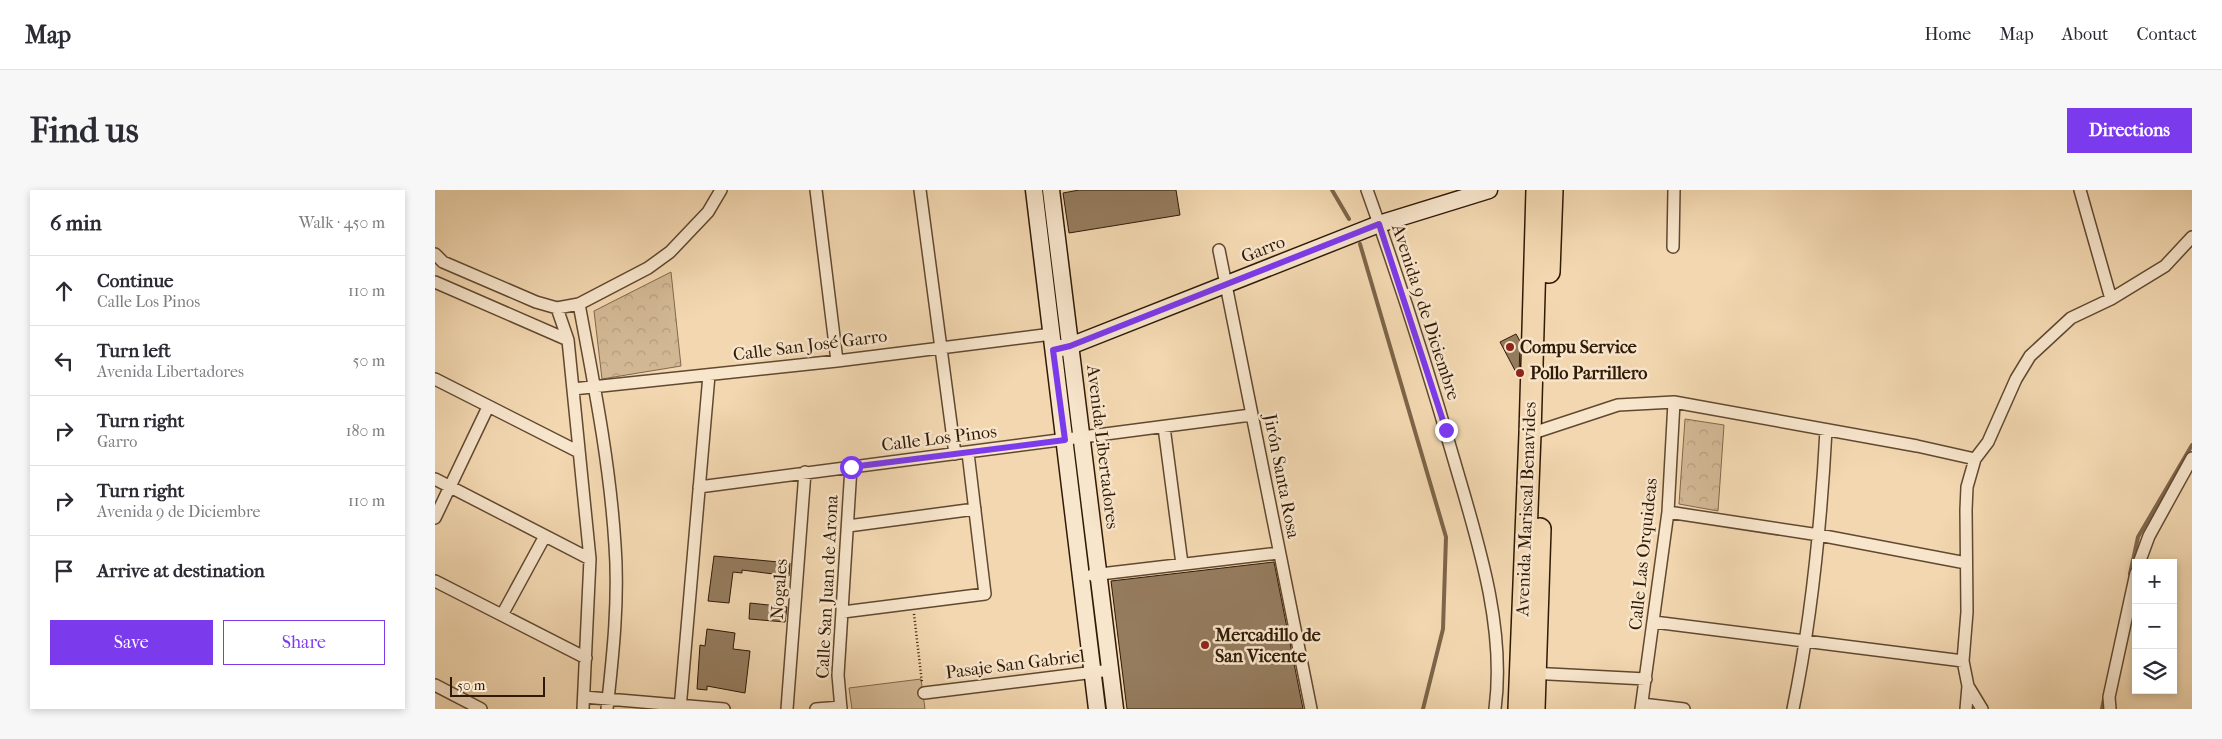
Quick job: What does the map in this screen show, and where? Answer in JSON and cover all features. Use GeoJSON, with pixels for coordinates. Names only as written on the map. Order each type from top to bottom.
{"type":"FeatureCollection","features":[{"type":"Feature","properties":{"kind":"highway","name":"Avenida Mariscal Benavides"},"geometry":{"type":"LineString","coordinates":[[1537,190],[1537,432]]}},
{"type":"Feature","properties":{"kind":"highway","name":"Avenida Mariscal Benavides"},"geometry":{"type":"LineString","coordinates":[[1534,709],[1528,673],[1537,432],[1552,190]]}},
{"type":"Feature","properties":{"kind":"highway","name":"Avenida Mariscal Benavides"},"geometry":{"type":"LineString","coordinates":[[1519,709],[1528,673]]}},
{"type":"Feature","properties":{"kind":"street"},"geometry":{"type":"LineString","coordinates":[[435,254],[443,262],[537,302],[557,308],[579,304],[648,268],[670,252],[709,212],[721,190]]}},
{"type":"Feature","properties":{"kind":"street"},"geometry":{"type":"LineString","coordinates":[[816,190],[837,361]]}},
{"type":"Feature","properties":{"kind":"street"},"geometry":{"type":"LineString","coordinates":[[920,190],[955,454]]}},
{"type":"Feature","properties":{"kind":"street"},"geometry":{"type":"LineString","coordinates":[[1034,190],[1097,709]]}},
{"type":"Feature","properties":{"kind":"street","name":"Avenida Libertadores"},"geometry":{"type":"LineString","coordinates":[[1051,190],[1115,709]]}},
{"type":"Feature","properties":{"kind":"street","name":"Avenida 9 de Diciembre"},"geometry":{"type":"LineString","coordinates":[[1367,190],[1446,430],[1486,576],[1493,612],[1497,692],[1495,709]]}},
{"type":"Feature","properties":{"kind":"street","name":"Garro"},"geometry":{"type":"LineString","coordinates":[[1053,342],[1070,346],[1379,224],[1489,190]]}},
{"type":"Feature","properties":{"kind":"street"},"geometry":{"type":"LineString","coordinates":[[1673,190],[1673,247]]}},
{"type":"Feature","properties":{"kind":"street"},"geometry":{"type":"LineString","coordinates":[[2080,190],[2111,299]]}},
{"type":"Feature","properties":{"kind":"street"},"geometry":{"type":"LineString","coordinates":[[1982,709],[1969,686],[1963,661],[1967,612],[1967,487],[1975,459],[1989,442],[2016,379],[2030,356],[2071,318],[2111,299],[2165,266],[2192,237]]}},
{"type":"Feature","properties":{"kind":"street","name":"Jirón Santa Rosa"},"geometry":{"type":"LineString","coordinates":[[1219,250],[1311,709]]}},
{"type":"Feature","properties":{"kind":"street"},"geometry":{"type":"LineString","coordinates":[[435,282],[568,340]]}},
{"type":"Feature","properties":{"kind":"street"},"geometry":{"type":"LineString","coordinates":[[579,304],[595,386],[612,508],[615,547],[616,598],[607,703]]}},
{"type":"Feature","properties":{"kind":"street"},"geometry":{"type":"LineString","coordinates":[[557,308],[568,340],[590,559],[583,709]]}},
{"type":"Feature","properties":{"kind":"street","name":"Calle San José Garro"},"geometry":{"type":"LineString","coordinates":[[573,389],[941,348],[1053,342]]}},
{"type":"Feature","properties":{"kind":"street"},"geometry":{"type":"LineString","coordinates":[[680,707],[709,375]]}},
{"type":"Feature","properties":{"kind":"street"},"geometry":{"type":"LineString","coordinates":[[435,379],[579,452]]}},
{"type":"Feature","properties":{"kind":"street"},"geometry":{"type":"LineString","coordinates":[[1537,432],[1619,405],[1673,402],[1917,446],[1975,459]]}},
{"type":"Feature","properties":{"kind":"street","name":"Calle Las Orquideas"},"geometry":{"type":"LineString","coordinates":[[1642,706],[1668,512],[1673,402]]}},
{"type":"Feature","properties":{"kind":"street"},"geometry":{"type":"LineString","coordinates":[[435,518],[488,407]]}},
{"type":"Feature","properties":{"kind":"street","name":"Calle Los Pinos"},"geometry":{"type":"LineString","coordinates":[[699,487],[1251,415]]}},
{"type":"Feature","properties":{"kind":"street"},"geometry":{"type":"LineString","coordinates":[[1164,427],[1181,564]]}},
{"type":"Feature","properties":{"kind":"street"},"geometry":{"type":"LineString","coordinates":[[1793,709],[1807,642],[1819,535],[1826,430]]}},
{"type":"Feature","properties":{"kind":"street"},"geometry":{"type":"LineString","coordinates":[[843,612],[985,594],[968,453]]}},
{"type":"Feature","properties":{"kind":"street"},"geometry":{"type":"LineString","coordinates":[[2140,559],[2149,536],[2192,458]]}},
{"type":"Feature","properties":{"kind":"street","name":"Calle San Juan de Arona"},"geometry":{"type":"LineString","coordinates":[[841,708],[838,675],[851,467]]}},
{"type":"Feature","properties":{"kind":"street","name":"Nogales"},"geometry":{"type":"LineString","coordinates":[[787,709],[805,472]]}},
{"type":"Feature","properties":{"kind":"street"},"geometry":{"type":"LineString","coordinates":[[435,479],[590,559]]}},
{"type":"Feature","properties":{"kind":"street"},"geometry":{"type":"LineString","coordinates":[[848,526],[975,509]]}},
{"type":"Feature","properties":{"kind":"street"},"geometry":{"type":"LineString","coordinates":[[1668,512],[1819,535],[1966,563]]}},
{"type":"Feature","properties":{"kind":"street"},"geometry":{"type":"LineString","coordinates":[[502,615],[545,536]]}},
{"type":"Feature","properties":{"kind":"street"},"geometry":{"type":"LineString","coordinates":[[1081,576],[1279,553]]}},
{"type":"Feature","properties":{"kind":"street"},"geometry":{"type":"LineString","coordinates":[[435,581],[586,658]]}},
{"type":"Feature","properties":{"kind":"street"},"geometry":{"type":"LineString","coordinates":[[2110,709],[2109,697],[2132,591]]}},
{"type":"Feature","properties":{"kind":"street"},"geometry":{"type":"LineString","coordinates":[[1654,622],[1963,661]]}},
{"type":"Feature","properties":{"kind":"street","name":"Pasaje San Gabriel"},"geometry":{"type":"LineString","coordinates":[[923,693],[1111,670]]}},
{"type":"Feature","properties":{"kind":"street"},"geometry":{"type":"LineString","coordinates":[[1528,673],[1646,679]]}},
{"type":"Feature","properties":{"kind":"street"},"geometry":{"type":"LineString","coordinates":[[435,685],[481,709]]}},
{"type":"Feature","properties":{"kind":"street"},"geometry":{"type":"LineString","coordinates":[[1966,709],[1969,686]]}},
{"type":"Feature","properties":{"kind":"street"},"geometry":{"type":"LineString","coordinates":[[584,697],[607,703],[725,709]]}},
{"type":"Feature","properties":{"kind":"street"},"geometry":{"type":"LineString","coordinates":[[1642,706],[1684,709]]}},
{"type":"Feature","properties":{"kind":"street"},"geometry":{"type":"LineString","coordinates":[[816,709],[841,708]]}},
{"type":"Feature","properties":{"kind":"path"},"geometry":{"type":"LineString","coordinates":[[913,603],[923,693]]}},
{"type":"Feature","properties":{"kind":"green space"},"geometry":{"type":"Polygon","coordinates":[[[671,272],[681,366],[602,379],[594,311],[671,272]]]}},
{"type":"Feature","properties":{"kind":"green space"},"geometry":{"type":"Polygon","coordinates":[[[1685,419],[1724,425],[1718,511],[1679,504],[1685,419]]]}},
{"type":"Feature","properties":{"kind":"green space"},"geometry":{"type":"Polygon","coordinates":[[[921,679],[925,709],[852,709],[849,688],[921,679]]]}},
{"type":"Feature","properties":{"kind":"building"},"geometry":{"type":"Polygon","coordinates":[[[1079,190],[1176,190],[1180,215],[1069,233],[1063,193],[1079,190]]]}},
{"type":"Feature","properties":{"kind":"building"},"geometry":{"type":"Polygon","coordinates":[[[1516,334],[1520,341],[1519,378],[1500,342],[1516,334]]]}},
{"type":"Feature","properties":{"kind":"building"},"geometry":{"type":"Polygon","coordinates":[[[714,556],[790,563],[789,576],[742,570],[742,573],[733,572],[729,603],[708,601],[714,556]]]}},
{"type":"Feature","properties":{"kind":"building","name":"Mercadillo de San Vicente"},"geometry":{"type":"Polygon","coordinates":[[[1274,562],[1303,709],[1127,709],[1111,581],[1274,562]]]}},
{"type":"Feature","properties":{"kind":"building"},"geometry":{"type":"Polygon","coordinates":[[[750,603],[787,607],[785,622],[749,619],[750,603]]]}},
{"type":"Feature","properties":{"kind":"building"},"geometry":{"type":"Polygon","coordinates":[[[707,629],[735,633],[733,649],[750,651],[745,693],[707,686],[707,690],[697,689],[700,645],[705,646],[707,629]]]}},
{"type":"Feature","properties":{"kind":"waterway"},"geometry":{"type":"LineString","coordinates":[[1332,190],[1349,219]]}},
{"type":"Feature","properties":{"kind":"waterway"},"geometry":{"type":"LineString","coordinates":[[1360,244],[1446,537],[1443,629],[1423,709]]}},
{"type":"Feature","properties":{"kind":"waterway"},"geometry":{"type":"LineString","coordinates":[[2130,574],[2138,537],[2192,445]]}},
{"type":"Feature","properties":{"kind":"waterway"},"geometry":{"type":"LineString","coordinates":[[2102,709],[2104,699]]}},
{"type":"Feature","properties":{"kind":"place","name":"Compu Service"},"geometry":{"type":"Point","coordinates":[1510,347]}},
{"type":"Feature","properties":{"kind":"place","name":"Pollo Parrillero"},"geometry":{"type":"Point","coordinates":[1520,373]}},
{"type":"Feature","properties":{"kind":"place","name":"Mercadillo de San Vicente"},"geometry":{"type":"Point","coordinates":[1205,645]}},
{"type":"Feature","properties":{"kind":"route"},"geometry":{"type":"LineString","coordinates":[[851,467],[1065,440],[1053,350],[1070,346],[1379,224],[1446,430]]}}]}
